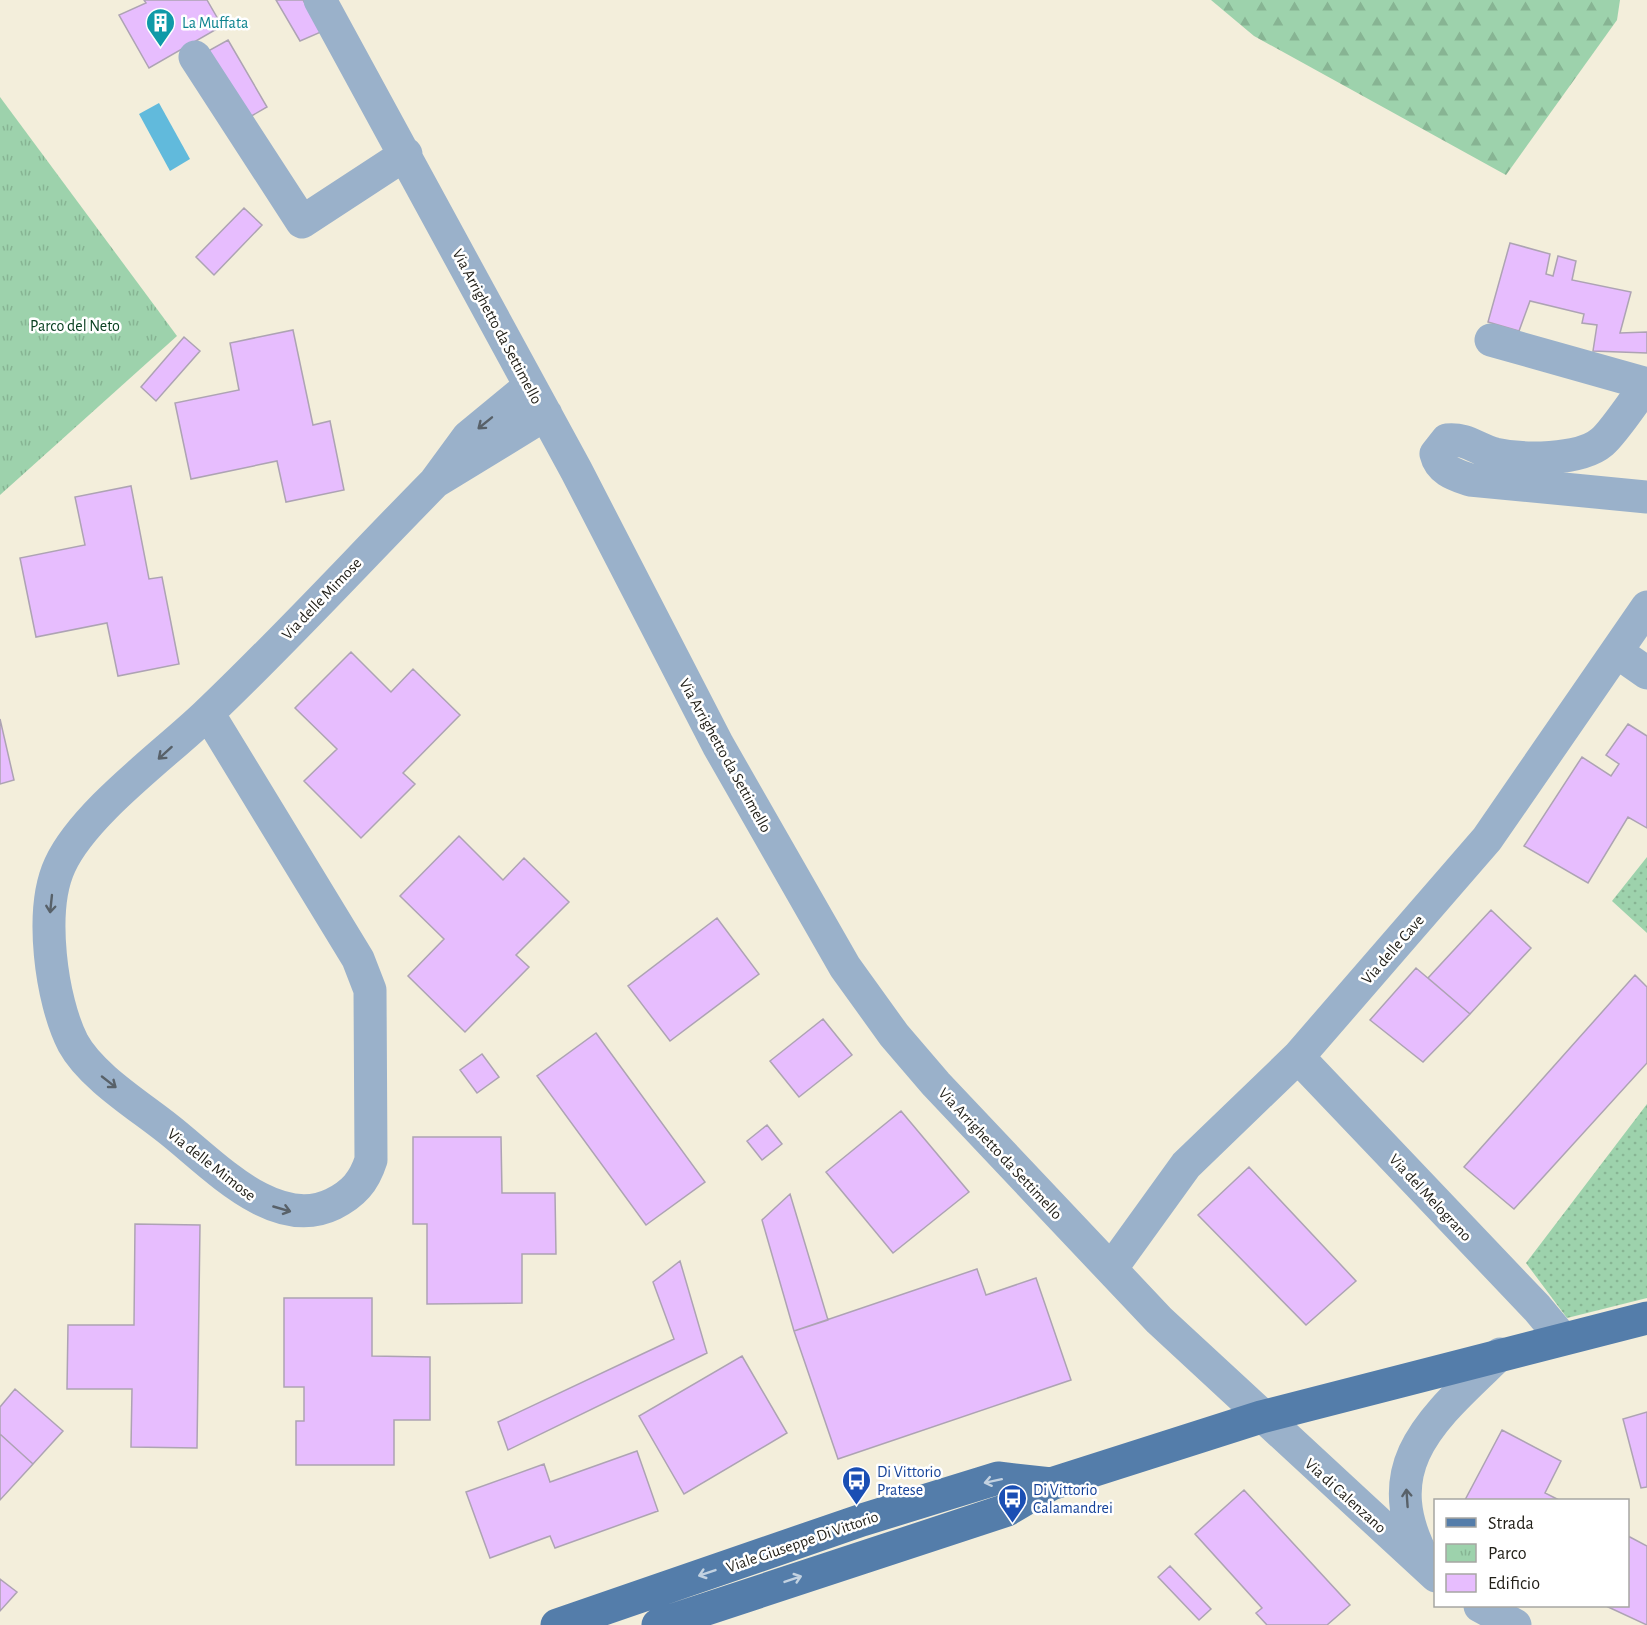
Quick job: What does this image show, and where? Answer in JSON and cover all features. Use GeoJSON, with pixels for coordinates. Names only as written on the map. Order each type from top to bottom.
{"type":"FeatureCollection","features":[{"type":"Feature","properties":{"kind":"main road","name":"Viale Giuseppe Di Vittorio"},"geometry":{"type":"LineString","coordinates":[[658,1625],[1007,1510],[1051,1484],[1261,1417],[1647,1317]]}},
{"type":"Feature","properties":{"kind":"main road","name":"Viale Giuseppe Di Vittorio"},"geometry":{"type":"LineString","coordinates":[[557,1625],[862,1520],[999,1478],[1051,1484]]}},
{"type":"Feature","properties":{"kind":"street","name":"Via Arrighetto da Settimello"},"geometry":{"type":"LineString","coordinates":[[320,0],[546,414],[718,745],[845,967],[894,1035],[936,1084],[1159,1320],[1261,1417]]}},
{"type":"Feature","properties":{"kind":"street"},"geometry":{"type":"LineString","coordinates":[[195,57],[302,222],[406,154]]}},
{"type":"Feature","properties":{"kind":"street"},"geometry":{"type":"LineString","coordinates":[[1491,340],[1647,384],[1602,443],[1575,454],[1540,458],[1512,456],[1493,453],[1460,439],[1447,440],[1436,454],[1438,463],[1447,471],[1470,480],[1647,497]]}},
{"type":"Feature","properties":{"kind":"street","name":"Via delle Mimose"},"geometry":{"type":"LineString","coordinates":[[208,714],[358,959],[370,990],[371,1160],[360,1185],[349,1196],[324,1209],[296,1212],[261,1202],[97,1072],[74,1045],[61,1014],[55,985],[49,922],[53,887],[60,866],[86,825],[208,714],[435,482],[468,437],[530,386]]}},
{"type":"Feature","properties":{"kind":"street","name":"Via delle Mimose"},"geometry":{"type":"LineString","coordinates":[[435,482],[546,414]]}},
{"type":"Feature","properties":{"kind":"street","name":"Via delle Cave"},"geometry":{"type":"LineString","coordinates":[[1111,1269],[1136,1230],[1186,1165],[1298,1057],[1487,839],[1647,608]]}},
{"type":"Feature","properties":{"kind":"street"},"geometry":{"type":"LineString","coordinates":[[1617,651],[1647,673]]}},
{"type":"Feature","properties":{"kind":"street","name":"Via del Melograno"},"geometry":{"type":"LineString","coordinates":[[1298,1057],[1537,1308],[1562,1338]]}},
{"type":"Feature","properties":{"kind":"street","name":"Via di Calenzano"},"geometry":{"type":"LineString","coordinates":[[1433,1574],[1411,1529],[1406,1488],[1410,1464],[1415,1448],[1429,1425],[1500,1354]]}},
{"type":"Feature","properties":{"kind":"street","name":"Via di Calenzano"},"geometry":{"type":"LineString","coordinates":[[1261,1417],[1433,1574]]}},
{"type":"Feature","properties":{"kind":"street"},"geometry":{"type":"LineString","coordinates":[[1484,1607],[1515,1625]]}},
{"type":"Feature","properties":{"kind":"green space"},"geometry":{"type":"Polygon","coordinates":[[[1211,0],[1620,0],[1617,20],[1506,175],[1254,36],[1211,0]]]}},
{"type":"Feature","properties":{"kind":"green space","name":"Parco del Neto"},"geometry":{"type":"Polygon","coordinates":[[[0,97],[177,336],[0,495],[0,97]]]}},
{"type":"Feature","properties":{"kind":"green space"},"geometry":{"type":"Polygon","coordinates":[[[1647,857],[1647,933],[1612,901],[1647,857]]]}},
{"type":"Feature","properties":{"kind":"green space"},"geometry":{"type":"Polygon","coordinates":[[[1647,1104],[1647,1298],[1567,1318],[1526,1263],[1647,1104]]]}},
{"type":"Feature","properties":{"kind":"water"},"geometry":{"type":"Polygon","coordinates":[[[159,103],[190,159],[170,171],[139,114],[159,103]]]}},
{"type":"Feature","properties":{"kind":"building","name":"La Muffata"},"geometry":{"type":"Polygon","coordinates":[[[144,0],[207,0],[222,26],[149,68],[119,15],[146,3],[144,0]]]}},
{"type":"Feature","properties":{"kind":"building","name":"La Muffata"},"geometry":{"type":"Polygon","coordinates":[[[276,0],[303,0],[321,32],[300,41],[276,0]]]}},
{"type":"Feature","properties":{"kind":"building"},"geometry":{"type":"Polygon","coordinates":[[[228,40],[267,107],[241,122],[201,55],[228,40]]]}},
{"type":"Feature","properties":{"kind":"building"},"geometry":{"type":"Polygon","coordinates":[[[244,208],[262,225],[214,275],[196,257],[244,208]]]}},
{"type":"Feature","properties":{"kind":"building"},"geometry":{"type":"Polygon","coordinates":[[[1510,243],[1550,254],[1546,274],[1553,276],[1558,256],[1576,261],[1572,280],[1631,292],[1620,333],[1647,332],[1647,353],[1593,351],[1597,325],[1582,323],[1584,314],[1530,301],[1519,331],[1488,322],[1510,243]]]}},
{"type":"Feature","properties":{"kind":"building"},"geometry":{"type":"Polygon","coordinates":[[[293,330],[313,425],[330,421],[344,490],[286,502],[277,461],[191,479],[175,403],[239,390],[230,343],[293,330]]]}},
{"type":"Feature","properties":{"kind":"building"},"geometry":{"type":"Polygon","coordinates":[[[184,337],[200,351],[156,401],[141,387],[184,337]]]}},
{"type":"Feature","properties":{"kind":"building"},"geometry":{"type":"Polygon","coordinates":[[[131,486],[149,579],[162,577],[179,664],[118,676],[107,623],[36,637],[20,558],[85,545],[75,497],[131,486]]]}},
{"type":"Feature","properties":{"kind":"building"},"geometry":{"type":"Polygon","coordinates":[[[351,652],[391,692],[413,669],[460,715],[403,773],[415,784],[361,838],[304,781],[337,749],[295,708],[351,652]]]}},
{"type":"Feature","properties":{"kind":"building"},"geometry":{"type":"Polygon","coordinates":[[[0,719],[14,780],[0,784],[0,719]]]}},
{"type":"Feature","properties":{"kind":"building"},"geometry":{"type":"Polygon","coordinates":[[[1628,724],[1647,736],[1647,828],[1628,817],[1588,883],[1524,846],[1582,757],[1611,776],[1619,764],[1606,755],[1628,724]]]}},
{"type":"Feature","properties":{"kind":"building"},"geometry":{"type":"Polygon","coordinates":[[[459,836],[503,880],[524,858],[569,902],[516,955],[529,967],[465,1032],[408,976],[444,939],[400,896],[459,836]]]}},
{"type":"Feature","properties":{"kind":"building"},"geometry":{"type":"Polygon","coordinates":[[[1491,910],[1531,948],[1470,1014],[1428,978],[1491,910]]]}},
{"type":"Feature","properties":{"kind":"building"},"geometry":{"type":"Polygon","coordinates":[[[717,918],[759,974],[670,1041],[628,986],[717,918]]]}},
{"type":"Feature","properties":{"kind":"building"},"geometry":{"type":"Polygon","coordinates":[[[1416,968],[1470,1014],[1423,1062],[1370,1020],[1416,968]]]}},
{"type":"Feature","properties":{"kind":"building"},"geometry":{"type":"Polygon","coordinates":[[[1635,975],[1647,987],[1647,1063],[1514,1209],[1464,1167],[1635,975]]]}},
{"type":"Feature","properties":{"kind":"building"},"geometry":{"type":"Polygon","coordinates":[[[823,1019],[852,1055],[799,1097],[770,1061],[823,1019]]]}},
{"type":"Feature","properties":{"kind":"building"},"geometry":{"type":"Polygon","coordinates":[[[596,1033],[705,1182],[646,1225],[537,1076],[596,1033]]]}},
{"type":"Feature","properties":{"kind":"building"},"geometry":{"type":"Polygon","coordinates":[[[482,1054],[499,1077],[477,1093],[460,1070],[482,1054]]]}},
{"type":"Feature","properties":{"kind":"building"},"geometry":{"type":"Polygon","coordinates":[[[901,1111],[969,1192],[893,1253],[826,1172],[901,1111]]]}},
{"type":"Feature","properties":{"kind":"building"},"geometry":{"type":"Polygon","coordinates":[[[767,1125],[782,1144],[762,1160],[747,1141],[767,1125]]]}},
{"type":"Feature","properties":{"kind":"building"},"geometry":{"type":"Polygon","coordinates":[[[413,1137],[501,1137],[502,1193],[555,1193],[556,1254],[522,1254],[522,1303],[427,1304],[427,1224],[413,1224],[413,1137]]]}},
{"type":"Feature","properties":{"kind":"building"},"geometry":{"type":"Polygon","coordinates":[[[1249,1167],[1356,1281],[1306,1325],[1198,1215],[1249,1167]]]}},
{"type":"Feature","properties":{"kind":"building"},"geometry":{"type":"Polygon","coordinates":[[[790,1194],[828,1320],[794,1331],[762,1220],[790,1194]]]}},
{"type":"Feature","properties":{"kind":"building"},"geometry":{"type":"Polygon","coordinates":[[[135,1224],[200,1225],[197,1448],[131,1447],[132,1389],[67,1389],[68,1325],[134,1325],[135,1224]]]}},
{"type":"Feature","properties":{"kind":"building"},"geometry":{"type":"Polygon","coordinates":[[[680,1261],[707,1353],[508,1450],[498,1422],[674,1339],[653,1282],[680,1261]]]}},
{"type":"Feature","properties":{"kind":"building"},"geometry":{"type":"Polygon","coordinates":[[[977,1269],[986,1295],[1036,1278],[1071,1380],[838,1459],[794,1331],[977,1269]]]}},
{"type":"Feature","properties":{"kind":"building"},"geometry":{"type":"Polygon","coordinates":[[[284,1298],[372,1298],[372,1356],[430,1357],[430,1420],[394,1420],[394,1465],[296,1465],[296,1421],[304,1421],[304,1387],[284,1387],[284,1298]]]}},
{"type":"Feature","properties":{"kind":"building"},"geometry":{"type":"Polygon","coordinates":[[[742,1356],[787,1433],[684,1494],[639,1416],[742,1356]]]}},
{"type":"Feature","properties":{"kind":"building"},"geometry":{"type":"Polygon","coordinates":[[[15,1389],[63,1431],[33,1464],[0,1434],[0,1407],[15,1389]]]}},
{"type":"Feature","properties":{"kind":"building"},"geometry":{"type":"Polygon","coordinates":[[[1647,1412],[1647,1487],[1641,1488],[1623,1419],[1647,1412]]]}},
{"type":"Feature","properties":{"kind":"building"},"geometry":{"type":"Polygon","coordinates":[[[1502,1430],[1561,1461],[1545,1493],[1557,1499],[1466,1499],[1502,1430]]]}},
{"type":"Feature","properties":{"kind":"building"},"geometry":{"type":"Polygon","coordinates":[[[0,1434],[33,1464],[0,1500],[0,1434]]]}},
{"type":"Feature","properties":{"kind":"building"},"geometry":{"type":"Polygon","coordinates":[[[637,1451],[658,1511],[555,1548],[550,1536],[490,1558],[466,1492],[544,1464],[550,1482],[637,1451]]]}},
{"type":"Feature","properties":{"kind":"building"},"geometry":{"type":"Polygon","coordinates":[[[1244,1490],[1350,1605],[1327,1625],[1267,1625],[1256,1613],[1262,1608],[1195,1534],[1244,1490]]]}},
{"type":"Feature","properties":{"kind":"building"},"geometry":{"type":"Polygon","coordinates":[[[1629,1537],[1647,1546],[1647,1625],[1608,1607],[1629,1607],[1629,1537]]]}},
{"type":"Feature","properties":{"kind":"building"},"geometry":{"type":"Polygon","coordinates":[[[1170,1566],[1211,1609],[1199,1620],[1158,1577],[1170,1566]]]}},
{"type":"Feature","properties":{"kind":"building"},"geometry":{"type":"Polygon","coordinates":[[[0,1579],[17,1592],[0,1611],[0,1579]]]}},
{"type":"Feature","properties":{"kind":"place","name":"La Muffata"},"geometry":{"type":"Point","coordinates":[161,48]}},
{"type":"Feature","properties":{"kind":"place","name":"Di Vittorio Pratese"},"geometry":{"type":"Point","coordinates":[856,1506]}},
{"type":"Feature","properties":{"kind":"place","name":"Di Vittorio Calamandrei"},"geometry":{"type":"Point","coordinates":[1012,1524]}}]}
